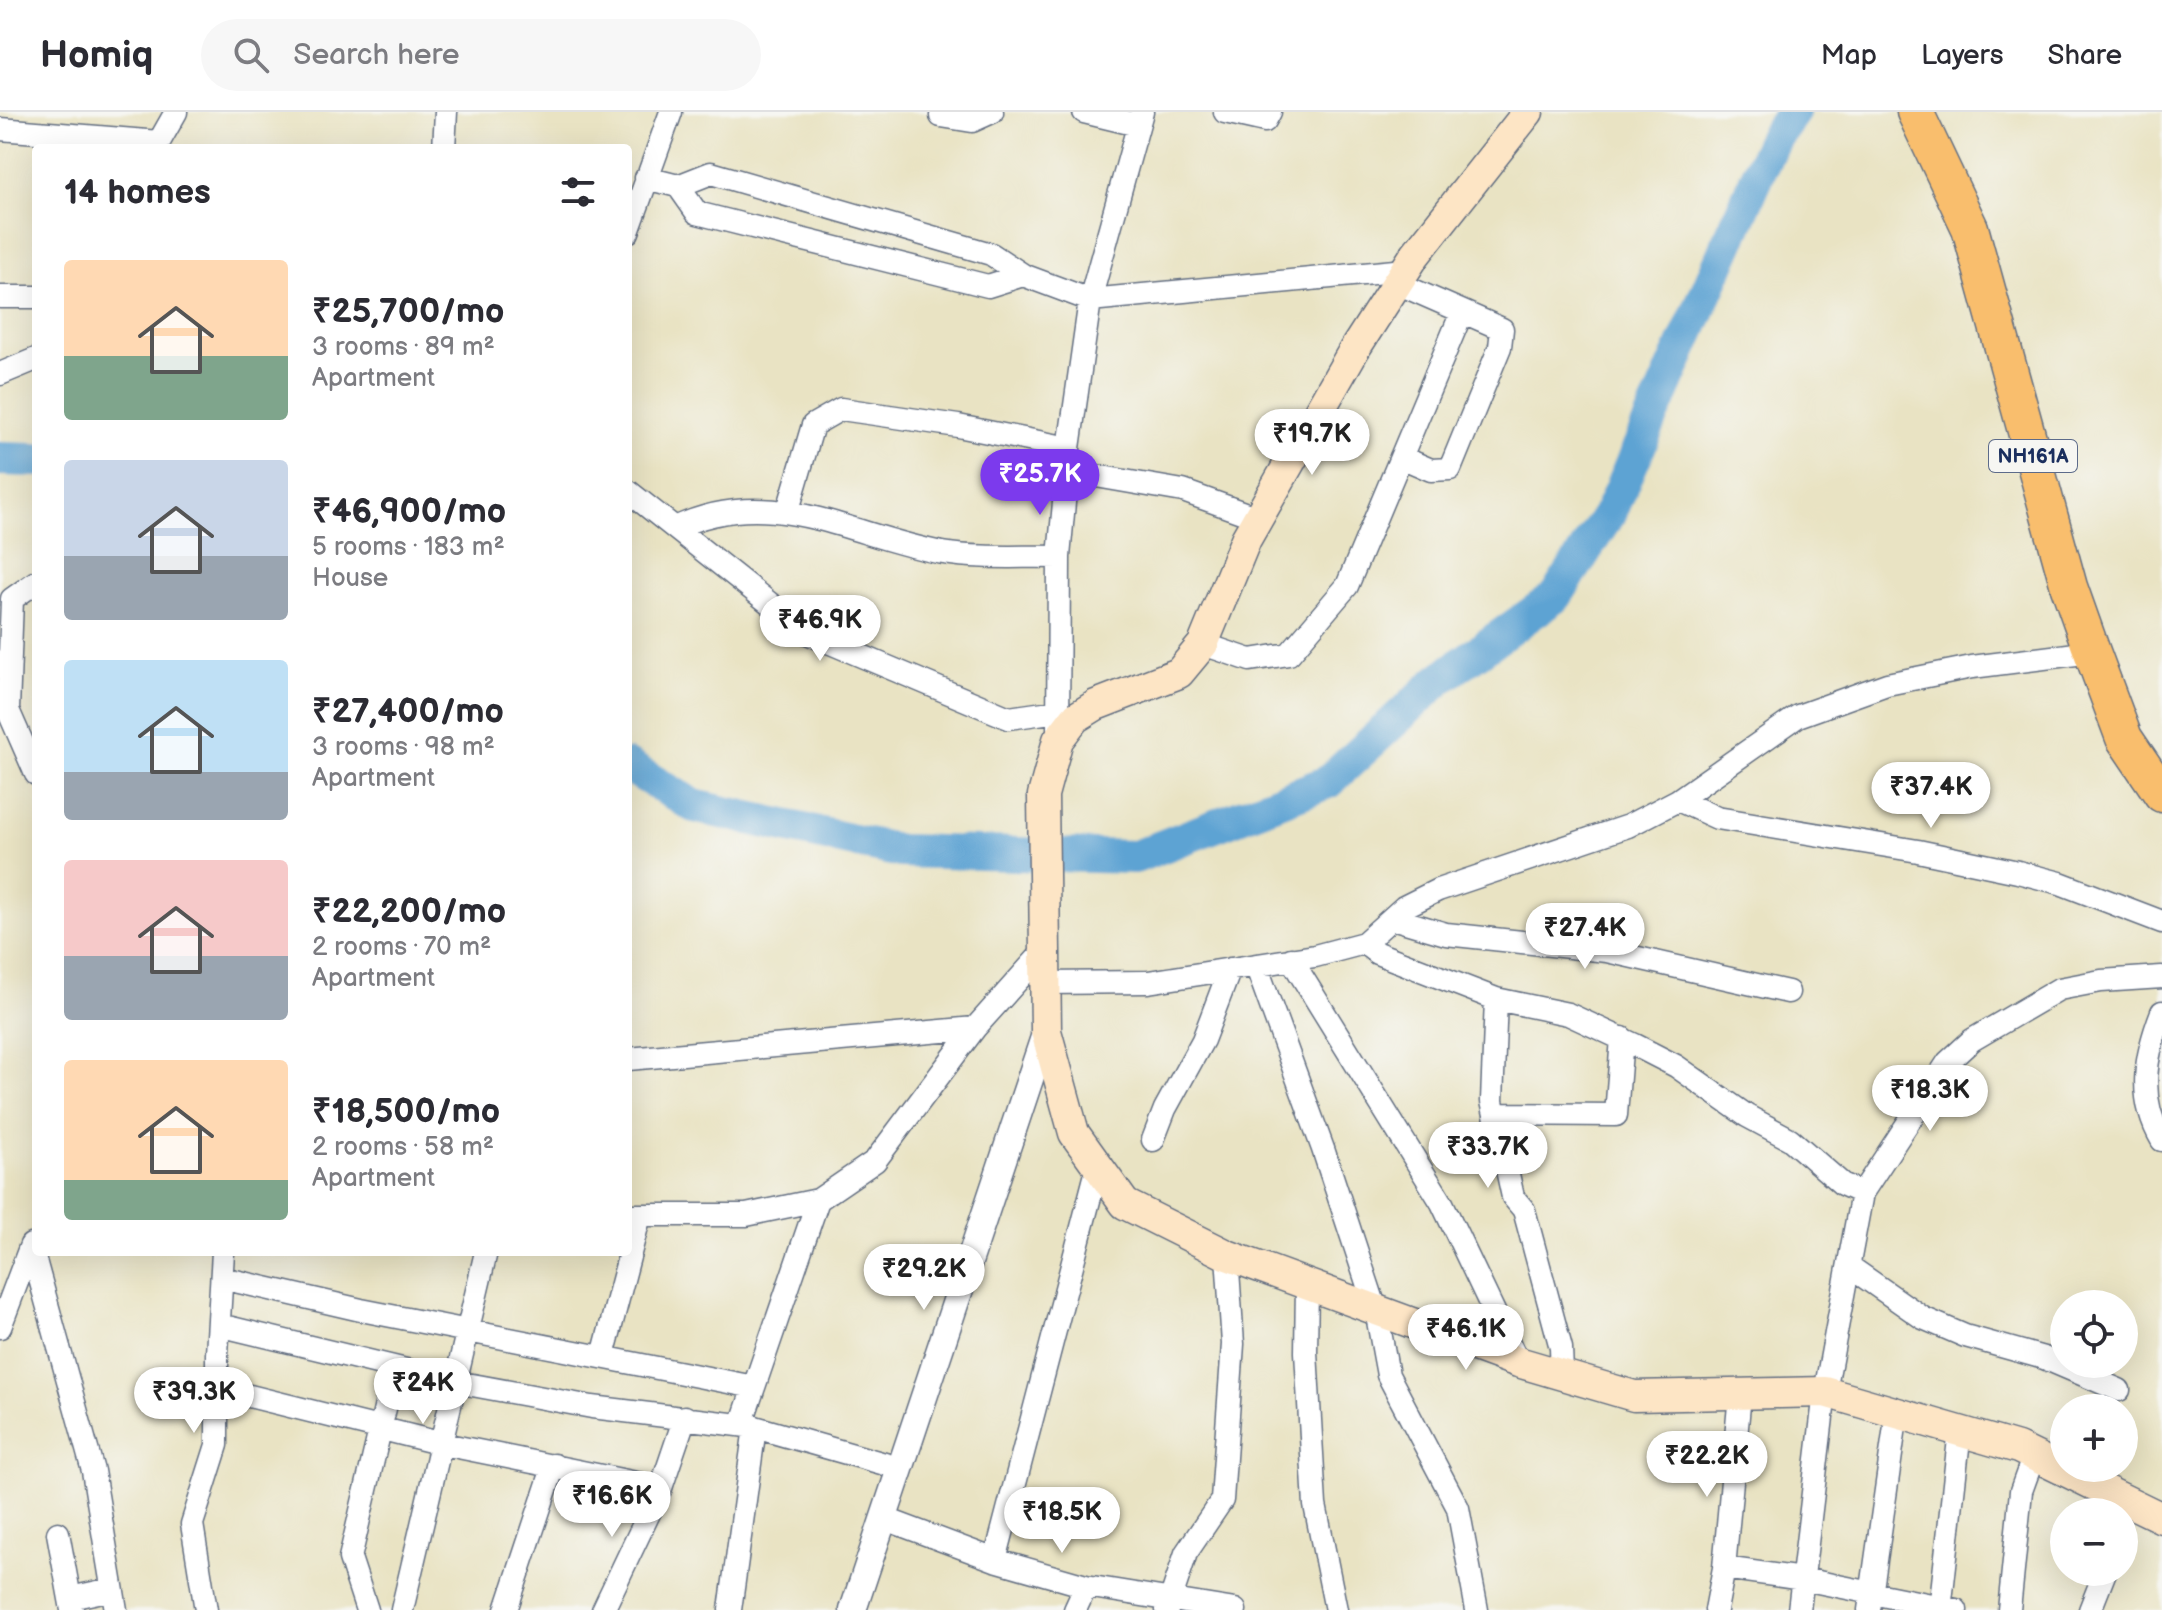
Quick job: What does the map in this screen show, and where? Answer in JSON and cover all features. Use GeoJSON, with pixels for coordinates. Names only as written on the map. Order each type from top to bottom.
{"type":"FeatureCollection","features":[{"type":"Feature","properties":{"kind":"highway","name":"NH161A"},"geometry":{"type":"LineString","coordinates":[[1915,112],[1970,228],[2069,587],[2092,652],[2124,738],[2162,794]]}},
{"type":"Feature","properties":{"kind":"main road"},"geometry":{"type":"LineString","coordinates":[[1528,112],[1401,276],[1258,518],[1203,644],[1179,673],[1096,705],[1058,725],[1043,795],[1046,1031],[1074,1133],[1125,1204],[1227,1255],[1518,1362],[1634,1396],[1825,1392],[1960,1430],[2034,1455],[2105,1498]]}},
{"type":"Feature","properties":{"kind":"main road"},"geometry":{"type":"LineString","coordinates":[[2138,1513],[2162,1518]]}},
{"type":"Feature","properties":{"kind":"street"},"geometry":{"type":"LineString","coordinates":[[159,144],[176,112]]}},
{"type":"Feature","properties":{"kind":"street"},"geometry":{"type":"LineString","coordinates":[[444,144],[446,112]]}},
{"type":"Feature","properties":{"kind":"street"},"geometry":{"type":"LineString","coordinates":[[632,220],[671,112]]}},
{"type":"Feature","properties":{"kind":"street"},"geometry":{"type":"LineString","coordinates":[[937,113],[972,121],[992,112]]}},
{"type":"Feature","properties":{"kind":"street"},"geometry":{"type":"LineString","coordinates":[[632,494],[807,633],[1009,718],[1058,725],[1059,557],[1069,448],[1090,300],[1140,118],[1084,112]]}},
{"type":"Feature","properties":{"kind":"street"},"geometry":{"type":"LineString","coordinates":[[1225,112],[1265,121],[1270,112]]}},
{"type":"Feature","properties":{"kind":"street"},"geometry":{"type":"LineString","coordinates":[[0,129],[148,144]]}},
{"type":"Feature","properties":{"kind":"street"},"geometry":{"type":"LineString","coordinates":[[646,178],[678,186],[711,173],[991,254],[1023,275],[1090,300],[1401,276],[1462,312],[1502,329],[1500,347],[1450,469],[1431,470],[1401,457]]}},
{"type":"Feature","properties":{"kind":"street"},"geometry":{"type":"LineString","coordinates":[[678,186],[697,213],[988,286],[1023,275]]}},
{"type":"Feature","properties":{"kind":"street"},"geometry":{"type":"LineString","coordinates":[[0,297],[32,297]]}},
{"type":"Feature","properties":{"kind":"street"},"geometry":{"type":"LineString","coordinates":[[1203,644],[1250,660],[1289,654],[1347,586],[1462,312]]}},
{"type":"Feature","properties":{"kind":"street"},"geometry":{"type":"LineString","coordinates":[[0,374],[32,361]]}},
{"type":"Feature","properties":{"kind":"street"},"geometry":{"type":"LineString","coordinates":[[788,510],[813,425],[841,409],[958,426],[1069,448]]}},
{"type":"Feature","properties":{"kind":"street"},"geometry":{"type":"LineString","coordinates":[[1067,471],[1183,491],[1258,518]]}},
{"type":"Feature","properties":{"kind":"street"},"geometry":{"type":"LineString","coordinates":[[675,528],[693,519],[756,510],[788,510],[944,553],[1059,557]]}},
{"type":"Feature","properties":{"kind":"street"},"geometry":{"type":"LineString","coordinates":[[32,585],[12,599],[8,710],[32,765]]}},
{"type":"Feature","properties":{"kind":"street"},"geometry":{"type":"LineString","coordinates":[[1045,983],[1148,982],[1291,959],[1364,943],[1404,907],[1438,890],[1628,826],[1678,800],[1798,716],[1887,684],[1972,667],[2092,652]]}},
{"type":"Feature","properties":{"kind":"street"},"geometry":{"type":"LineString","coordinates":[[1678,800],[1717,818],[1918,851],[2018,872],[2060,883],[2162,922]]}},
{"type":"Feature","properties":{"kind":"street"},"geometry":{"type":"LineString","coordinates":[[1392,918],[1446,934],[1607,951],[1788,992]]}},
{"type":"Feature","properties":{"kind":"street"},"geometry":{"type":"LineString","coordinates":[[1364,943],[1377,953],[1496,999],[1568,1014],[1622,1038],[1676,1066],[1747,1116],[1790,1139],[1842,1184],[1862,1193]]}},
{"type":"Feature","properties":{"kind":"street"},"geometry":{"type":"LineString","coordinates":[[634,1215],[746,1215],[818,1200],[875,1161],[975,1028],[1044,951]]}},
{"type":"Feature","properties":{"kind":"street"},"geometry":{"type":"LineString","coordinates":[[1291,959],[1442,1203],[1518,1362]]}},
{"type":"Feature","properties":{"kind":"street"},"geometry":{"type":"LineString","coordinates":[[1256,965],[1376,1310],[1388,1375],[1458,1508],[1477,1610]]}},
{"type":"Feature","properties":{"kind":"street"},"geometry":{"type":"LineString","coordinates":[[1153,1140],[1165,1109],[1203,1040],[1230,969]]}},
{"type":"Feature","properties":{"kind":"street"},"geometry":{"type":"LineString","coordinates":[[1799,1610],[1825,1392],[1850,1267],[1850,1241],[1862,1193],[1948,1062],[1972,1040],[2059,989],[2101,981],[2162,977]]}},
{"type":"Feature","properties":{"kind":"street"},"geometry":{"type":"LineString","coordinates":[[1496,999],[1492,1101],[1513,1197],[1524,1210],[1561,1348],[1562,1373]]}},
{"type":"Feature","properties":{"kind":"street"},"geometry":{"type":"LineString","coordinates":[[2162,1012],[2148,1055],[2145,1081],[2145,1103],[2162,1140]]}},
{"type":"Feature","properties":{"kind":"street"},"geometry":{"type":"LineString","coordinates":[[632,1059],[975,1028]]}},
{"type":"Feature","properties":{"kind":"street"},"geometry":{"type":"LineString","coordinates":[[853,1610],[1046,1031]]}},
{"type":"Feature","properties":{"kind":"street"},"geometry":{"type":"LineString","coordinates":[[1497,1114],[1616,1115],[1622,1038]]}},
{"type":"Feature","properties":{"kind":"street"},"geometry":{"type":"LineString","coordinates":[[995,1560],[1098,1166]]}},
{"type":"Feature","properties":{"kind":"street"},"geometry":{"type":"LineString","coordinates":[[730,1610],[754,1387],[818,1200]]}},
{"type":"Feature","properties":{"kind":"street"},"geometry":{"type":"LineString","coordinates":[[0,1327],[32,1244]]}},
{"type":"Feature","properties":{"kind":"street"},"geometry":{"type":"LineString","coordinates":[[1169,1604],[1186,1553],[1222,1500],[1233,1344],[1227,1255]]}},
{"type":"Feature","properties":{"kind":"street"},"geometry":{"type":"LineString","coordinates":[[38,1256],[93,1471],[114,1599],[71,1604],[58,1533]]}},
{"type":"Feature","properties":{"kind":"street"},"geometry":{"type":"LineString","coordinates":[[206,1610],[192,1524],[217,1445],[223,1256]]}},
{"type":"Feature","properties":{"kind":"street"},"geometry":{"type":"LineString","coordinates":[[402,1610],[485,1256]]}},
{"type":"Feature","properties":{"kind":"street"},"geometry":{"type":"LineString","coordinates":[[603,1356],[625,1256]]}},
{"type":"Feature","properties":{"kind":"street"},"geometry":{"type":"LineString","coordinates":[[1850,1267],[1923,1318],[1965,1336],[2044,1358],[2119,1390]]}},
{"type":"Feature","properties":{"kind":"street"},"geometry":{"type":"LineString","coordinates":[[222,1278],[754,1387]]}},
{"type":"Feature","properties":{"kind":"street"},"geometry":{"type":"LineString","coordinates":[[1307,1285],[1306,1352],[1315,1505],[1336,1610]]}},
{"type":"Feature","properties":{"kind":"street"},"geometry":{"type":"LineString","coordinates":[[219,1325],[394,1370],[456,1382],[592,1407],[748,1426],[899,1468]]}},
{"type":"Feature","properties":{"kind":"street"},"geometry":{"type":"LineString","coordinates":[[367,1610],[350,1558],[383,1430],[394,1370]]}},
{"type":"Feature","properties":{"kind":"street"},"geometry":{"type":"LineString","coordinates":[[217,1388],[443,1444],[661,1488]]}},
{"type":"Feature","properties":{"kind":"street"},"geometry":{"type":"LineString","coordinates":[[1716,1610],[1724,1568],[1740,1394]]}},
{"type":"Feature","properties":{"kind":"street"},"geometry":{"type":"LineString","coordinates":[[1870,1601],[1897,1412]]}},
{"type":"Feature","properties":{"kind":"street"},"geometry":{"type":"LineString","coordinates":[[603,1610],[661,1488],[685,1417]]}},
{"type":"Feature","properties":{"kind":"street"},"geometry":{"type":"LineString","coordinates":[[1724,1568],[1803,1579],[1870,1601],[1945,1609],[1960,1430]]}},
{"type":"Feature","properties":{"kind":"street"},"geometry":{"type":"LineString","coordinates":[[2009,1610],[2021,1491],[2034,1455]]}},
{"type":"Feature","properties":{"kind":"street"},"geometry":{"type":"LineString","coordinates":[[506,1610],[554,1465]]}},
{"type":"Feature","properties":{"kind":"street"},"geometry":{"type":"LineString","coordinates":[[883,1518],[995,1560],[1086,1586],[1169,1604],[1235,1610]]}},
{"type":"Feature","properties":{"kind":"street"},"geometry":{"type":"LineString","coordinates":[[1075,1610],[1086,1586]]}},
{"type":"Feature","properties":{"kind":"street"},"geometry":{"type":"LineString","coordinates":[[2090,1610],[2099,1586]]}},
{"type":"Feature","properties":{"kind":"waterway"},"geometry":{"type":"LineString","coordinates":[[632,768],[694,806],[900,851],[1135,857],[1328,782],[1440,679],[1556,596],[1611,511],[1773,140],[1793,112]]}},
{"type":"Feature","properties":{"kind":"waterway"},"geometry":{"type":"LineString","coordinates":[[0,459],[32,460]]}}]}
